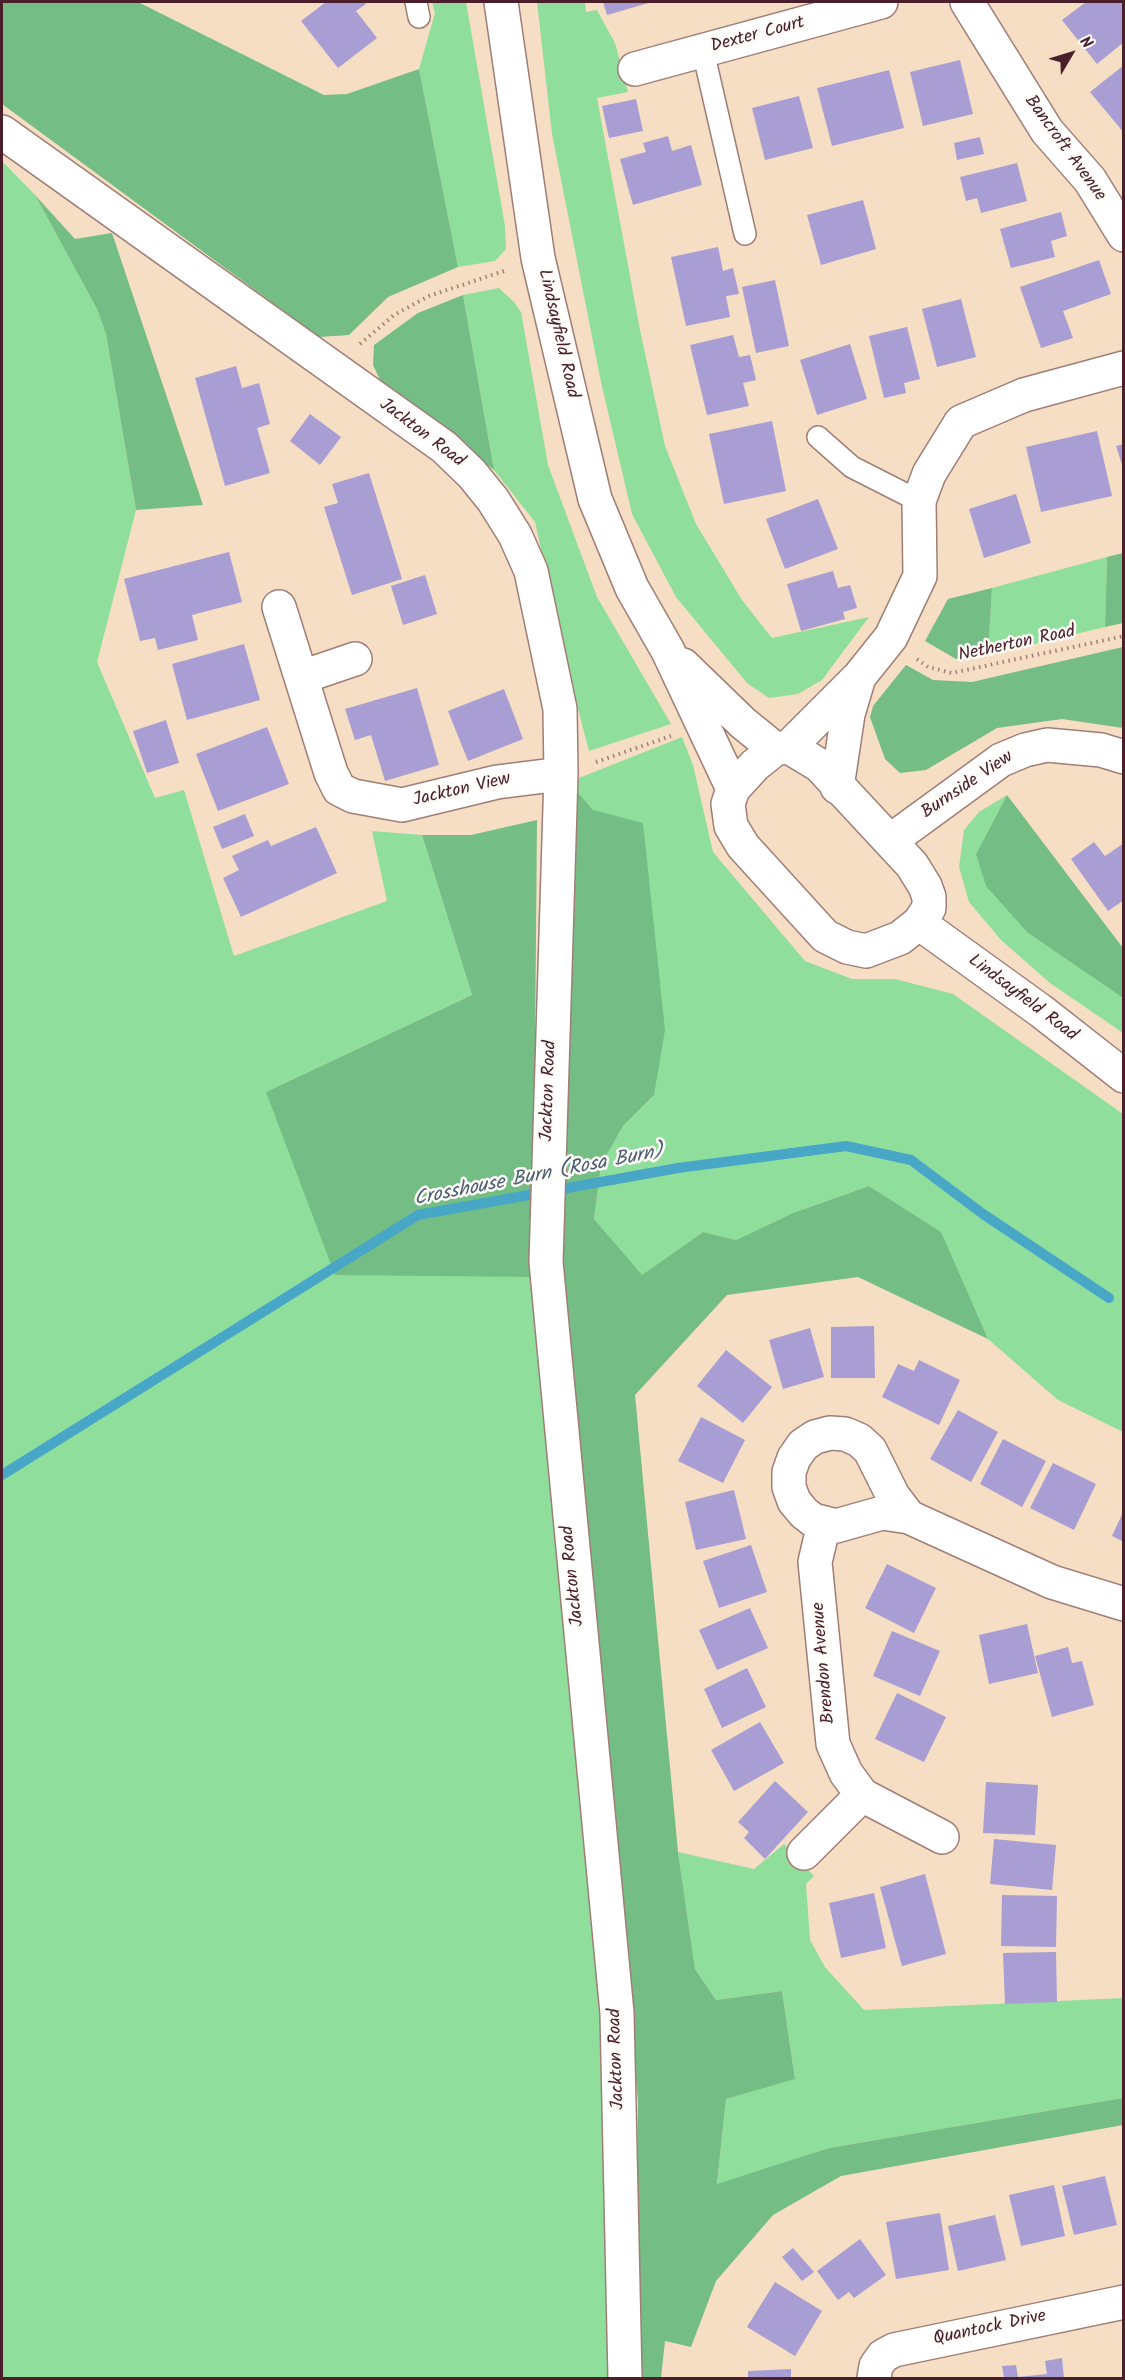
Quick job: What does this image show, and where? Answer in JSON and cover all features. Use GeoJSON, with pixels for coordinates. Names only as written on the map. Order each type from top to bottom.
{"type":"FeatureCollection","features":[{"type":"Feature","properties":{"kind":"street","name":"Lindsayfield Road"},"geometry":{"type":"LineString","coordinates":[[501,2],[538,258],[596,499],[632,588],[668,651],[733,789]]}},
{"type":"Feature","properties":{"kind":"street","name":"Dexter Court"},"geometry":{"type":"LineString","coordinates":[[635,69],[881,2]]}},
{"type":"Feature","properties":{"kind":"street","name":"Bancroft Avenue"},"geometry":{"type":"LineString","coordinates":[[968,2],[1047,131],[1090,180],[1124,235]]}},
{"type":"Feature","properties":{"kind":"street","name":"Jackton Road"},"geometry":{"type":"LineString","coordinates":[[2,132],[444,447],[472,474],[515,535],[531,571],[560,709],[561,774],[546,1262],[563,1462],[617,2013],[625,2379]]}},
{"type":"Feature","properties":{"kind":"street"},"geometry":{"type":"LineString","coordinates":[[919,923],[900,938],[866,951],[847,947],[825,936],[743,846],[731,826],[728,804],[733,789],[755,765],[782,748],[859,677],[891,637],[920,576],[919,501],[929,474],[962,422],[1024,395],[1124,368]]}},
{"type":"Feature","properties":{"kind":"street","name":"Jackton View"},"geometry":{"type":"LineString","coordinates":[[279,607],[331,773],[339,789],[353,796],[402,805],[497,782],[561,774]]}},
{"type":"Feature","properties":{"kind":"street","name":"Lindsayfield Road"},"geometry":{"type":"LineString","coordinates":[[668,651],[743,723],[782,748],[819,765],[837,788],[890,841],[912,865],[929,897],[929,908],[919,923],[1041,1011],[1124,1076]]}},
{"type":"Feature","properties":{"kind":"street"},"geometry":{"type":"LineString","coordinates":[[302,677],[355,659]]}},
{"type":"Feature","properties":{"kind":"street"},"geometry":{"type":"LineString","coordinates":[[837,788],[848,714],[859,677]]}},
{"type":"Feature","properties":{"kind":"street","name":"Burnside View"},"geometry":{"type":"LineString","coordinates":[[890,841],[1001,760],[1025,750],[1047,745],[1101,750],[1124,757]]}},
{"type":"Feature","properties":{"kind":"street"},"geometry":{"type":"LineString","coordinates":[[909,1517],[893,1496],[870,1450],[859,1440],[845,1434],[830,1433],[815,1437],[803,1445],[794,1458],[789,1472],[789,1487],[794,1501],[804,1513],[824,1524],[847,1524],[882,1513],[909,1517],[1052,1582],[1124,1604]]}},
{"type":"Feature","properties":{"kind":"street","name":"Brendon Avenue"},"geometry":{"type":"LineString","coordinates":[[824,1524],[815,1562],[833,1744],[846,1773],[862,1795],[942,1837]]}},
{"type":"Feature","properties":{"kind":"street"},"geometry":{"type":"LineString","coordinates":[[804,1853],[862,1795]]}},
{"type":"Feature","properties":{"kind":"street","name":"Quantock Drive"},"geometry":{"type":"LineString","coordinates":[[874,2379],[876,2366],[883,2356],[894,2350],[1124,2302]]}},
{"type":"Feature","properties":{"kind":"lane"},"geometry":{"type":"LineString","coordinates":[[703,51],[745,234]]}},
{"type":"Feature","properties":{"kind":"lane"},"geometry":{"type":"LineString","coordinates":[[818,437],[852,468],[919,501]]}},
{"type":"Feature","properties":{"kind":"path"},"geometry":{"type":"LineString","coordinates":[[328,366],[366,340],[394,315],[429,296],[538,258]]}},
{"type":"Feature","properties":{"kind":"path","name":"Netherton Road"},"geometry":{"type":"LineString","coordinates":[[891,637],[928,667],[952,673],[1124,636]]}},
{"type":"Feature","properties":{"kind":"path"},"geometry":{"type":"LineString","coordinates":[[561,774],[654,744],[702,722]]}},
{"type":"Feature","properties":{"kind":"green space"},"geometry":{"type":"Polygon","coordinates":[[[2,2],[138,2],[324,95],[347,94],[419,69],[458,267],[388,297],[349,335],[319,337],[2,104],[2,2]]]}},
{"type":"Feature","properties":{"kind":"green space"},"geometry":{"type":"Polygon","coordinates":[[[432,2],[466,2],[505,226],[506,249],[495,261],[458,267],[419,69],[435,13],[432,2]]]}},
{"type":"Feature","properties":{"kind":"green space"},"geometry":{"type":"Polygon","coordinates":[[[537,2],[585,2],[586,12],[597,10],[615,43],[628,92],[597,98],[640,330],[665,446],[696,524],[742,600],[772,638],[869,617],[822,680],[798,694],[769,698],[747,683],[676,597],[632,514],[601,382],[552,134],[537,2]]]}},
{"type":"Feature","properties":{"kind":"green space"},"geometry":{"type":"Polygon","coordinates":[[[2,161],[35,195],[97,309],[106,334],[136,510],[97,662],[155,798],[184,790],[234,956],[387,901],[372,831],[422,835],[472,995],[266,1092],[533,1277],[603,1970],[610,2378],[2,2378],[2,161]]]}},
{"type":"Feature","properties":{"kind":"green space"},"geometry":{"type":"Polygon","coordinates":[[[35,195],[75,239],[112,233],[203,505],[136,510],[106,334],[97,309],[35,195]]]}},
{"type":"Feature","properties":{"kind":"green space"},"geometry":{"type":"Polygon","coordinates":[[[499,288],[521,312],[548,465],[597,597],[671,724],[589,751],[568,671],[535,522],[494,470],[463,295],[499,288]]]}},
{"type":"Feature","properties":{"kind":"green space"},"geometry":{"type":"Polygon","coordinates":[[[463,295],[494,470],[382,384],[373,365],[374,345],[418,313],[463,295]]]}},
{"type":"Feature","properties":{"kind":"green space"},"geometry":{"type":"Polygon","coordinates":[[[1123,553],[1123,623],[1105,627],[1107,557],[1123,553]]]}},
{"type":"Feature","properties":{"kind":"green space"},"geometry":{"type":"Polygon","coordinates":[[[1107,557],[1105,627],[988,655],[992,588],[1107,557]]]}},
{"type":"Feature","properties":{"kind":"green space"},"geometry":{"type":"Polygon","coordinates":[[[992,588],[988,655],[956,659],[925,641],[948,599],[992,588]]]}},
{"type":"Feature","properties":{"kind":"green space"},"geometry":{"type":"Polygon","coordinates":[[[1123,647],[1123,728],[1062,719],[997,728],[926,770],[900,773],[885,759],[870,717],[873,706],[906,665],[933,680],[972,682],[1123,647]]]}},
{"type":"Feature","properties":{"kind":"green space"},"geometry":{"type":"Polygon","coordinates":[[[682,737],[693,765],[713,852],[805,961],[852,979],[895,979],[953,994],[1123,1114],[1123,1432],[1058,1400],[988,1339],[940,1232],[869,1186],[793,1213],[736,1240],[703,1232],[641,1276],[594,1219],[601,1165],[623,1126],[654,1095],[593,810],[569,782],[682,737]]]}},
{"type":"Feature","properties":{"kind":"green space"},"geometry":{"type":"Polygon","coordinates":[[[569,782],[593,810],[643,823],[665,1030],[654,1095],[623,1126],[601,1165],[594,1219],[642,1275],[703,1232],[736,1240],[793,1213],[869,1186],[941,1232],[988,1339],[858,1277],[727,1295],[635,1395],[678,1852],[695,1969],[716,2000],[782,1991],[795,2079],[726,2099],[717,2184],[829,2148],[1123,2098],[1123,2125],[841,2176],[773,2215],[716,2281],[691,2347],[665,2341],[661,2378],[635,2378],[638,2101],[559,1240],[569,782]]]}},
{"type":"Feature","properties":{"kind":"green space"},"geometry":{"type":"Polygon","coordinates":[[[1007,795],[976,854],[1028,933],[1123,998],[1123,1033],[1050,983],[1001,940],[969,902],[959,867],[964,830],[979,812],[1007,795]]]}},
{"type":"Feature","properties":{"kind":"green space"},"geometry":{"type":"Polygon","coordinates":[[[1007,795],[1123,948],[1123,998],[1028,933],[986,886],[976,854],[1007,795]]]}},
{"type":"Feature","properties":{"kind":"green space"},"geometry":{"type":"Polygon","coordinates":[[[537,820],[533,1277],[335,1275],[266,1092],[472,995],[422,835],[471,835],[537,820]]]}},
{"type":"Feature","properties":{"kind":"green space"},"geometry":{"type":"Polygon","coordinates":[[[784,1844],[814,1876],[806,1884],[810,1940],[825,1967],[864,2010],[1123,1998],[1123,2098],[829,2148],[717,2185],[726,2099],[795,2078],[782,1991],[716,2000],[695,1969],[678,1852],[754,1869],[784,1844]]]}},
{"type":"Feature","properties":{"kind":"building"},"geometry":{"type":"Polygon","coordinates":[[[326,2],[364,2],[366,4],[356,11],[377,38],[338,68],[301,21],[326,2]]]}},
{"type":"Feature","properties":{"kind":"building"},"geometry":{"type":"Polygon","coordinates":[[[603,2],[652,2],[607,15],[603,2]]]}},
{"type":"Feature","properties":{"kind":"building"},"geometry":{"type":"Polygon","coordinates":[[[1086,2],[1124,2],[1124,42],[1097,64],[1062,20],[1086,2]]]}},
{"type":"Feature","properties":{"kind":"building"},"geometry":{"type":"Polygon","coordinates":[[[960,60],[973,114],[923,126],[910,72],[960,60]]]}},
{"type":"Feature","properties":{"kind":"building"},"geometry":{"type":"Polygon","coordinates":[[[1124,65],[1124,133],[1090,92],[1124,65]]]}},
{"type":"Feature","properties":{"kind":"building"},"geometry":{"type":"Polygon","coordinates":[[[889,70],[904,128],[832,146],[817,88],[889,70]]]}},
{"type":"Feature","properties":{"kind":"building"},"geometry":{"type":"Polygon","coordinates":[[[799,96],[813,148],[765,160],[752,108],[799,96]]]}},
{"type":"Feature","properties":{"kind":"building"},"geometry":{"type":"Polygon","coordinates":[[[636,99],[643,131],[609,138],[602,106],[636,99]]]}},
{"type":"Feature","properties":{"kind":"building"},"geometry":{"type":"Polygon","coordinates":[[[668,136],[672,151],[691,145],[702,185],[633,205],[620,159],[646,152],[643,143],[668,136]]]}},
{"type":"Feature","properties":{"kind":"building"},"geometry":{"type":"Polygon","coordinates":[[[980,137],[984,154],[957,160],[954,143],[980,137]]]}},
{"type":"Feature","properties":{"kind":"building"},"geometry":{"type":"Polygon","coordinates":[[[1017,163],[1027,201],[981,213],[977,198],[966,201],[960,177],[1017,163]]]}},
{"type":"Feature","properties":{"kind":"building"},"geometry":{"type":"Polygon","coordinates":[[[863,200],[876,249],[821,265],[807,215],[863,200]]]}},
{"type":"Feature","properties":{"kind":"building"},"geometry":{"type":"Polygon","coordinates":[[[1061,212],[1067,236],[1051,241],[1055,257],[1011,268],[1000,229],[1061,212]]]}},
{"type":"Feature","properties":{"kind":"building"},"geometry":{"type":"Polygon","coordinates":[[[718,247],[723,271],[733,268],[739,294],[726,296],[730,317],[686,326],[671,257],[718,247]]]}},
{"type":"Feature","properties":{"kind":"building"},"geometry":{"type":"Polygon","coordinates":[[[1099,260],[1111,294],[1063,311],[1073,338],[1041,348],[1020,287],[1099,260]]]}},
{"type":"Feature","properties":{"kind":"building"},"geometry":{"type":"Polygon","coordinates":[[[775,280],[789,346],[756,353],[742,287],[775,280]]]}},
{"type":"Feature","properties":{"kind":"building"},"geometry":{"type":"Polygon","coordinates":[[[961,299],[976,357],[937,367],[922,309],[961,299]]]}},
{"type":"Feature","properties":{"kind":"building"},"geometry":{"type":"Polygon","coordinates":[[[907,327],[920,379],[904,383],[906,393],[884,398],[869,336],[907,327]]]}},
{"type":"Feature","properties":{"kind":"building"},"geometry":{"type":"Polygon","coordinates":[[[733,335],[739,357],[750,355],[756,380],[743,383],[749,406],[707,415],[690,345],[733,335]]]}},
{"type":"Feature","properties":{"kind":"building"},"geometry":{"type":"Polygon","coordinates":[[[850,344],[867,399],[817,415],[800,360],[850,344]]]}},
{"type":"Feature","properties":{"kind":"building"},"geometry":{"type":"Polygon","coordinates":[[[236,366],[242,388],[259,383],[270,424],[257,428],[270,473],[225,486],[195,378],[236,366]]]}},
{"type":"Feature","properties":{"kind":"building"},"geometry":{"type":"Polygon","coordinates":[[[310,414],[341,437],[320,465],[290,441],[310,414]]]}},
{"type":"Feature","properties":{"kind":"building"},"geometry":{"type":"Polygon","coordinates":[[[772,421],[786,491],[724,504],[709,434],[772,421]]]}},
{"type":"Feature","properties":{"kind":"building"},"geometry":{"type":"Polygon","coordinates":[[[1097,431],[1112,496],[1041,512],[1026,447],[1097,431]]]}},
{"type":"Feature","properties":{"kind":"building"},"geometry":{"type":"Polygon","coordinates":[[[1124,444],[1124,468],[1123,468],[1116,446],[1124,444]]]}},
{"type":"Feature","properties":{"kind":"building"},"geometry":{"type":"Polygon","coordinates":[[[369,473],[402,579],[352,595],[324,507],[338,503],[332,484],[369,473]]]}},
{"type":"Feature","properties":{"kind":"building"},"geometry":{"type":"Polygon","coordinates":[[[1016,494],[1031,543],[984,558],[969,509],[1016,494]]]}},
{"type":"Feature","properties":{"kind":"building"},"geometry":{"type":"Polygon","coordinates":[[[818,499],[838,549],[785,569],[766,519],[818,499]]]}},
{"type":"Feature","properties":{"kind":"building"},"geometry":{"type":"Polygon","coordinates":[[[229,552],[242,602],[192,615],[198,640],[158,650],[155,638],[140,641],[124,579],[229,552]]]}},
{"type":"Feature","properties":{"kind":"building"},"geometry":{"type":"Polygon","coordinates":[[[833,571],[838,588],[850,585],[857,608],[843,612],[845,619],[801,631],[787,584],[833,571]]]}},
{"type":"Feature","properties":{"kind":"building"},"geometry":{"type":"Polygon","coordinates":[[[425,575],[437,614],[403,625],[391,586],[425,575]]]}},
{"type":"Feature","properties":{"kind":"building"},"geometry":{"type":"Polygon","coordinates":[[[244,644],[260,700],[187,720],[172,664],[244,644]]]}},
{"type":"Feature","properties":{"kind":"building"},"geometry":{"type":"Polygon","coordinates":[[[417,688],[439,765],[385,781],[371,735],[355,740],[345,709],[417,688]]]}},
{"type":"Feature","properties":{"kind":"building"},"geometry":{"type":"Polygon","coordinates":[[[504,689],[523,739],[468,761],[448,711],[504,689]]]}},
{"type":"Feature","properties":{"kind":"building"},"geometry":{"type":"Polygon","coordinates":[[[166,720],[179,763],[147,773],[133,731],[166,720]]]}},
{"type":"Feature","properties":{"kind":"building"},"geometry":{"type":"Polygon","coordinates":[[[267,727],[289,784],[218,811],[196,754],[267,727]]]}},
{"type":"Feature","properties":{"kind":"building"},"geometry":{"type":"Polygon","coordinates":[[[245,814],[254,836],[222,849],[213,827],[245,814]]]}},
{"type":"Feature","properties":{"kind":"building"},"geometry":{"type":"Polygon","coordinates":[[[316,827],[337,873],[241,917],[223,878],[239,870],[232,856],[268,840],[271,846],[316,827]]]}},
{"type":"Feature","properties":{"kind":"building"},"geometry":{"type":"Polygon","coordinates":[[[1094,842],[1105,856],[1124,843],[1124,900],[1108,911],[1071,859],[1094,842]]]}},
{"type":"Feature","properties":{"kind":"building"},"geometry":{"type":"Polygon","coordinates":[[[874,1326],[875,1378],[831,1378],[831,1327],[874,1326]]]}},
{"type":"Feature","properties":{"kind":"building"},"geometry":{"type":"Polygon","coordinates":[[[810,1328],[824,1377],[783,1389],[769,1340],[810,1328]]]}},
{"type":"Feature","properties":{"kind":"building"},"geometry":{"type":"Polygon","coordinates":[[[726,1350],[772,1387],[743,1423],[697,1386],[726,1350]]]}},
{"type":"Feature","properties":{"kind":"building"},"geometry":{"type":"Polygon","coordinates":[[[919,1360],[960,1380],[939,1425],[882,1397],[898,1364],[914,1371],[919,1360]]]}},
{"type":"Feature","properties":{"kind":"building"},"geometry":{"type":"Polygon","coordinates":[[[958,1410],[998,1432],[971,1482],[930,1459],[958,1410]]]}},
{"type":"Feature","properties":{"kind":"building"},"geometry":{"type":"Polygon","coordinates":[[[701,1417],[745,1440],[723,1483],[678,1461],[701,1417]]]}},
{"type":"Feature","properties":{"kind":"building"},"geometry":{"type":"Polygon","coordinates":[[[1003,1439],[1046,1461],[1022,1507],[980,1484],[1003,1439]]]}},
{"type":"Feature","properties":{"kind":"building"},"geometry":{"type":"Polygon","coordinates":[[[1053,1463],[1096,1484],[1074,1530],[1030,1508],[1053,1463]]]}},
{"type":"Feature","properties":{"kind":"building"},"geometry":{"type":"Polygon","coordinates":[[[734,1490],[746,1539],[696,1550],[685,1502],[734,1490]]]}},
{"type":"Feature","properties":{"kind":"building"},"geometry":{"type":"Polygon","coordinates":[[[1124,1510],[1124,1542],[1112,1536],[1124,1510]]]}},
{"type":"Feature","properties":{"kind":"building"},"geometry":{"type":"Polygon","coordinates":[[[751,1545],[767,1592],[719,1608],[703,1561],[751,1545]]]}},
{"type":"Feature","properties":{"kind":"building"},"geometry":{"type":"Polygon","coordinates":[[[887,1564],[936,1588],[914,1633],[865,1608],[887,1564]]]}},
{"type":"Feature","properties":{"kind":"building"},"geometry":{"type":"Polygon","coordinates":[[[750,1608],[768,1648],[717,1670],[699,1630],[750,1608]]]}},
{"type":"Feature","properties":{"kind":"building"},"geometry":{"type":"Polygon","coordinates":[[[1027,1624],[1038,1673],[989,1684],[979,1635],[1027,1624]]]}},
{"type":"Feature","properties":{"kind":"building"},"geometry":{"type":"Polygon","coordinates":[[[892,1631],[940,1651],[920,1696],[873,1676],[892,1631]]]}},
{"type":"Feature","properties":{"kind":"building"},"geometry":{"type":"Polygon","coordinates":[[[1068,1647],[1072,1663],[1082,1661],[1094,1705],[1052,1717],[1035,1656],[1068,1647]]]}},
{"type":"Feature","properties":{"kind":"building"},"geometry":{"type":"Polygon","coordinates":[[[747,1668],[766,1707],[722,1728],[704,1689],[747,1668]]]}},
{"type":"Feature","properties":{"kind":"building"},"geometry":{"type":"Polygon","coordinates":[[[897,1693],[946,1717],[924,1762],[875,1739],[897,1693]]]}},
{"type":"Feature","properties":{"kind":"building"},"geometry":{"type":"Polygon","coordinates":[[[760,1722],[784,1763],[734,1791],[711,1750],[760,1722]]]}},
{"type":"Feature","properties":{"kind":"building"},"geometry":{"type":"Polygon","coordinates":[[[775,1781],[808,1812],[765,1859],[744,1838],[749,1832],[738,1822],[775,1781]]]}},
{"type":"Feature","properties":{"kind":"building"},"geometry":{"type":"Polygon","coordinates":[[[986,1782],[1038,1785],[1035,1835],[983,1833],[986,1782]]]}},
{"type":"Feature","properties":{"kind":"building"},"geometry":{"type":"Polygon","coordinates":[[[994,1839],[1056,1845],[1052,1890],[990,1884],[994,1839]]]}},
{"type":"Feature","properties":{"kind":"building"},"geometry":{"type":"Polygon","coordinates":[[[925,1874],[946,1954],[902,1966],[880,1887],[925,1874]]]}},
{"type":"Feature","properties":{"kind":"building"},"geometry":{"type":"Polygon","coordinates":[[[874,1893],[886,1948],[841,1958],[829,1903],[874,1893]]]}},
{"type":"Feature","properties":{"kind":"building"},"geometry":{"type":"Polygon","coordinates":[[[1002,1895],[1057,1896],[1056,1947],[1001,1946],[1002,1895]]]}},
{"type":"Feature","properties":{"kind":"building"},"geometry":{"type":"Polygon","coordinates":[[[1056,1952],[1057,2002],[1005,2004],[1003,1953],[1056,1952]]]}},
{"type":"Feature","properties":{"kind":"building"},"geometry":{"type":"Polygon","coordinates":[[[1105,2176],[1117,2225],[1074,2235],[1062,2186],[1105,2176]]]}},
{"type":"Feature","properties":{"kind":"building"},"geometry":{"type":"Polygon","coordinates":[[[1054,2185],[1065,2236],[1021,2246],[1009,2195],[1054,2185]]]}},
{"type":"Feature","properties":{"kind":"building"},"geometry":{"type":"Polygon","coordinates":[[[940,2213],[949,2270],[896,2279],[886,2222],[940,2213]]]}},
{"type":"Feature","properties":{"kind":"building"},"geometry":{"type":"Polygon","coordinates":[[[995,2215],[1006,2260],[958,2271],[948,2226],[995,2215]]]}},
{"type":"Feature","properties":{"kind":"building"},"geometry":{"type":"Polygon","coordinates":[[[860,2239],[886,2275],[854,2298],[849,2292],[838,2300],[817,2271],[860,2239]]]}},
{"type":"Feature","properties":{"kind":"building"},"geometry":{"type":"Polygon","coordinates":[[[793,2248],[814,2272],[802,2281],[782,2257],[793,2248]]]}},
{"type":"Feature","properties":{"kind":"building"},"geometry":{"type":"Polygon","coordinates":[[[775,2282],[822,2311],[795,2356],[747,2327],[775,2282]]]}},
{"type":"Feature","properties":{"kind":"building"},"geometry":{"type":"Polygon","coordinates":[[[1062,2358],[1064,2378],[1004,2378],[1002,2366],[1016,2365],[1018,2377],[1047,2374],[1045,2361],[1062,2358]]]}},
{"type":"Feature","properties":{"kind":"building"},"geometry":{"type":"Polygon","coordinates":[[[791,2369],[791,2378],[748,2378],[748,2371],[791,2369]]]}},
{"type":"Feature","properties":{"kind":"waterway","name":"Crosshouse Burn (Rosa Burn)"},"geometry":{"type":"LineString","coordinates":[[2,1475],[418,1215],[678,1168],[846,1146],[911,1160],[983,1214],[1109,1298]]}}]}
